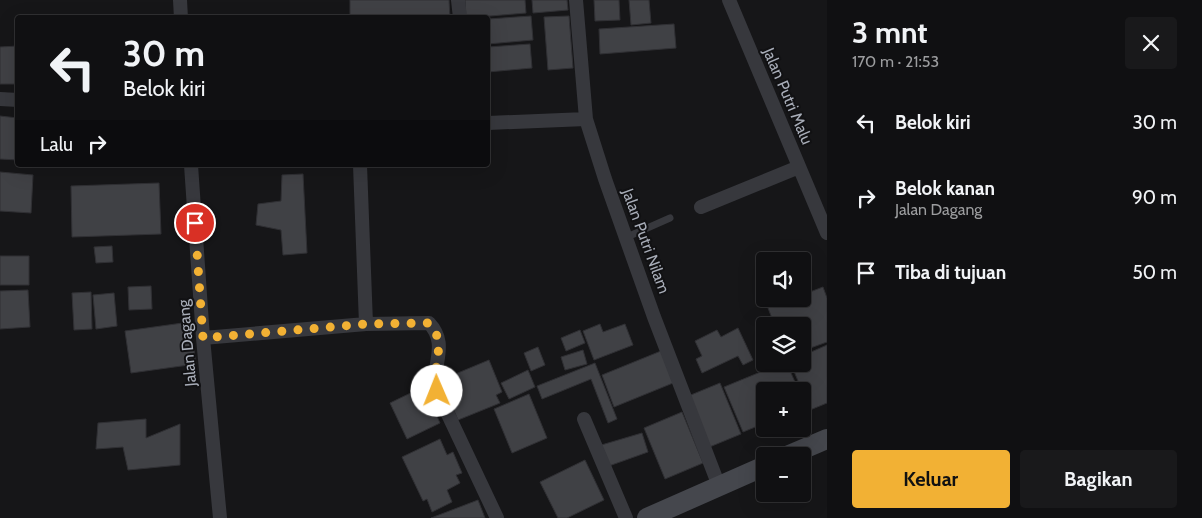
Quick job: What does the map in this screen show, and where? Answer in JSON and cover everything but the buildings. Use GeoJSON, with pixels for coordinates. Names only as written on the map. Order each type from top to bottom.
{"type":"FeatureCollection","features":[{"type":"Feature","properties":{"kind":"main road"},"geometry":{"type":"LineString","coordinates":[[809,447],[827,439]]}},
{"type":"Feature","properties":{"kind":"main road"},"geometry":{"type":"LineString","coordinates":[[656,516],[756,470]]}},
{"type":"Feature","properties":{"kind":"street"},"geometry":{"type":"LineString","coordinates":[[180,0],[181,15]]}},
{"type":"Feature","properties":{"kind":"street"},"geometry":{"type":"LineString","coordinates":[[458,0],[460,15]]}},
{"type":"Feature","properties":{"kind":"street","name":"Jalan Putri Nilam"},"geometry":{"type":"LineString","coordinates":[[576,0],[586,119],[605,179],[654,317],[719,486]]}},
{"type":"Feature","properties":{"kind":"street","name":"Jalan Putri Malu"},"geometry":{"type":"LineString","coordinates":[[729,0],[799,167],[825,218],[827,233]]}},
{"type":"Feature","properties":{"kind":"street"},"geometry":{"type":"LineString","coordinates":[[0,99],[15,100]]}},
{"type":"Feature","properties":{"kind":"street"},"geometry":{"type":"LineString","coordinates":[[490,123],[586,119]]}},
{"type":"Feature","properties":{"kind":"street","name":"Jalan Dagang"},"geometry":{"type":"LineString","coordinates":[[190,167],[203,338],[220,518]]}},
{"type":"Feature","properties":{"kind":"street"},"geometry":{"type":"LineString","coordinates":[[360,167],[366,324]]}},
{"type":"Feature","properties":{"kind":"street"},"geometry":{"type":"LineString","coordinates":[[701,207],[799,167]]}},
{"type":"Feature","properties":{"kind":"street"},"geometry":{"type":"LineString","coordinates":[[203,338],[366,324],[432,326],[439,340],[440,353],[435,377],[437,391],[497,518]]}},
{"type":"Feature","properties":{"kind":"street"},"geometry":{"type":"LineString","coordinates":[[584,418],[626,518]]}},
{"type":"Feature","properties":{"kind":"lane"},"geometry":{"type":"LineString","coordinates":[[627,237],[670,218]]}},
{"type":"Feature","properties":{"kind":"route"},"geometry":{"type":"LineString","coordinates":[[195,223],[203,338],[366,324],[429,323],[438,333],[439,340],[440,353],[435,377],[437,391]]}}]}
